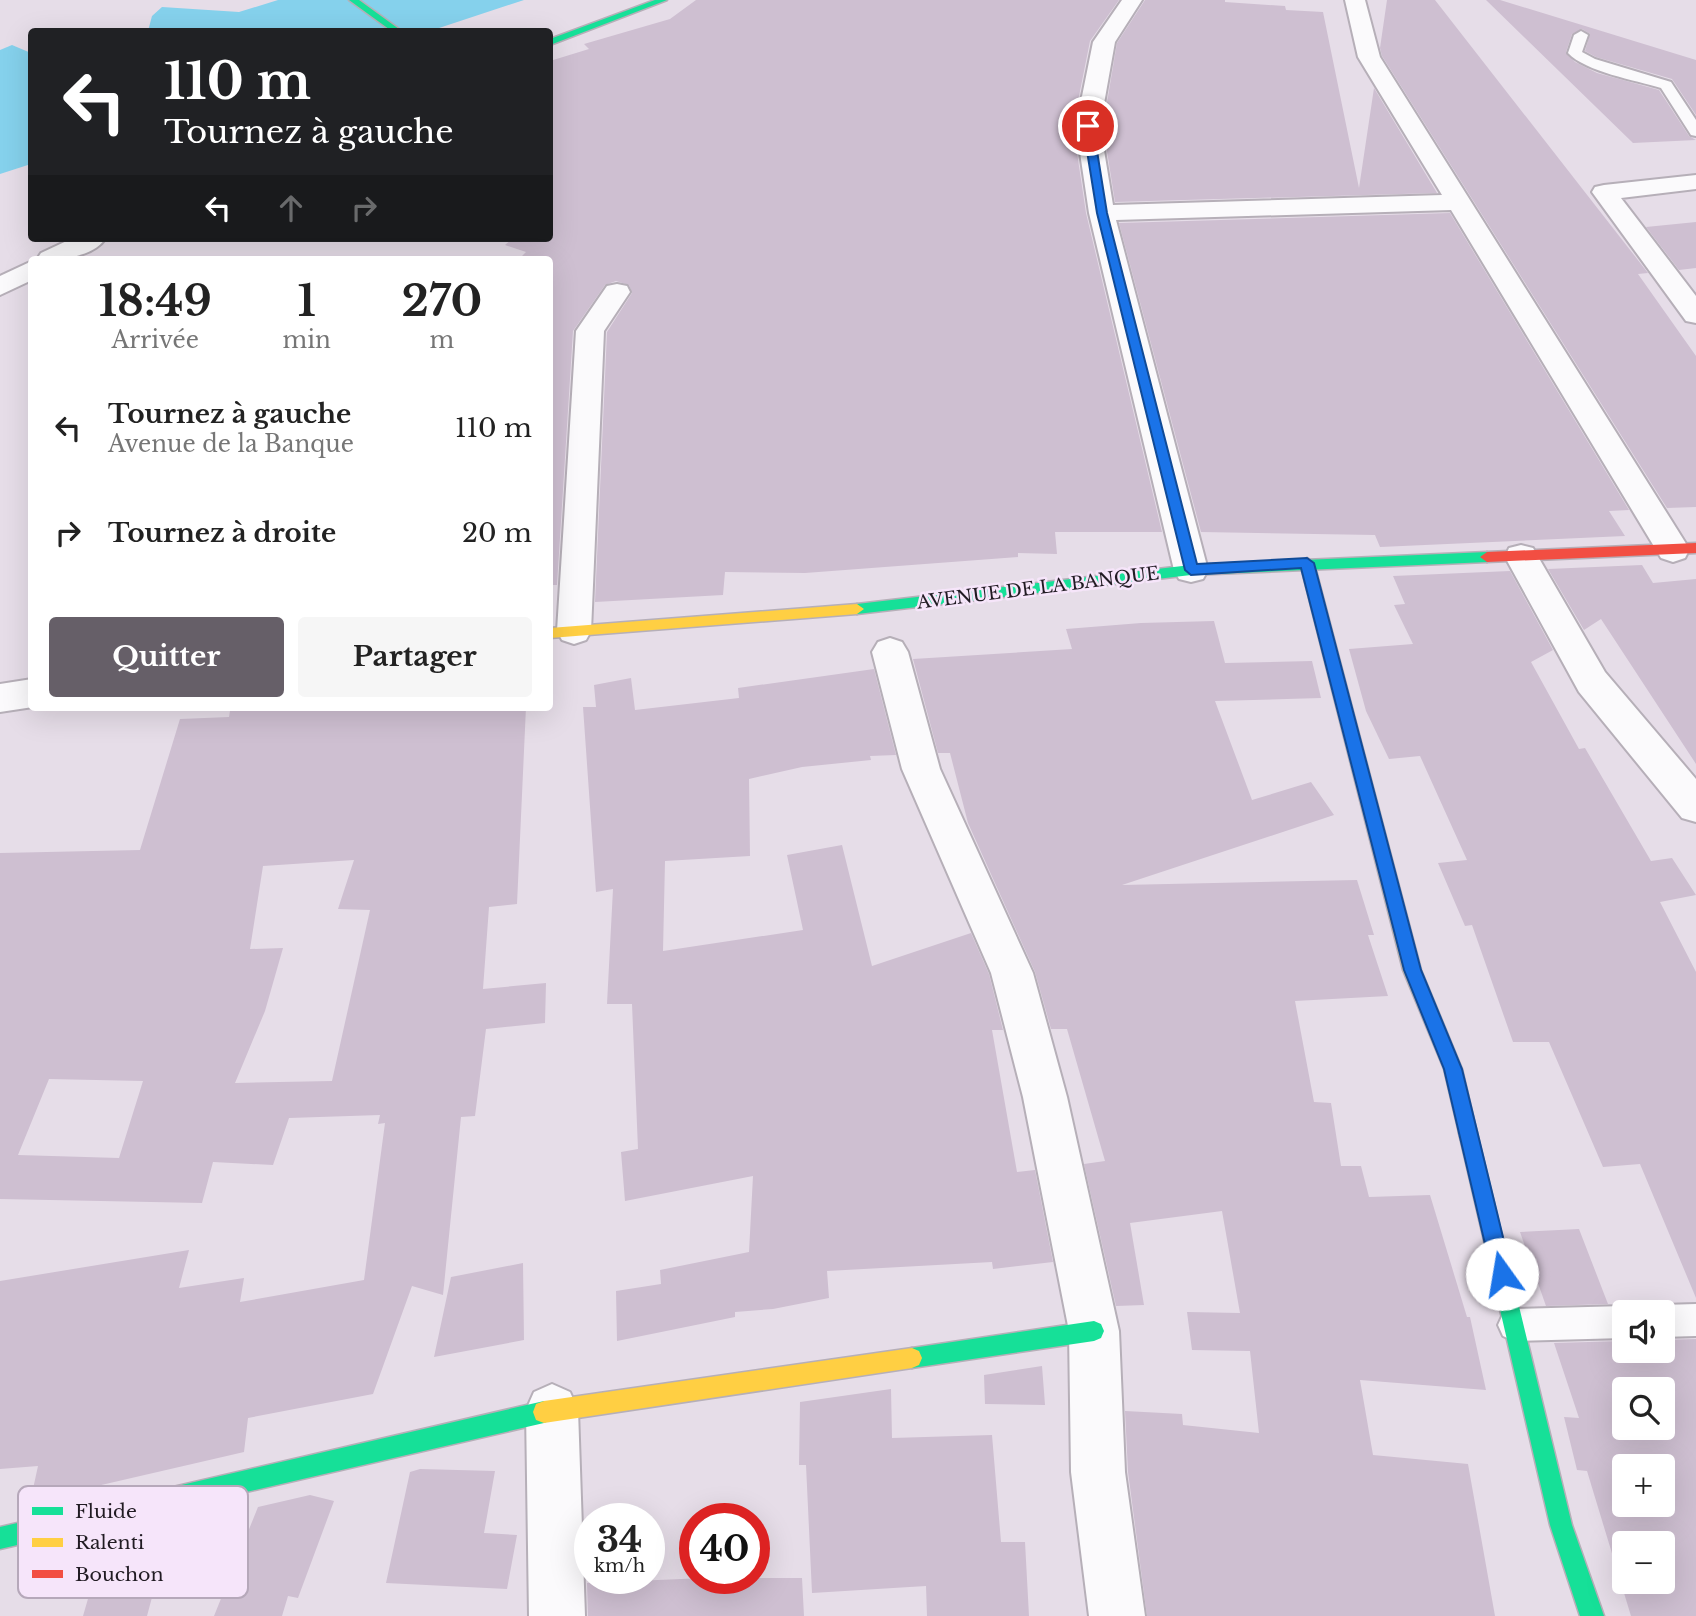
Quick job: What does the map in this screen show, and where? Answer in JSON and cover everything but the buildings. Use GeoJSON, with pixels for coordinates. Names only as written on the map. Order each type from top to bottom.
{"type":"FeatureCollection","features":[{"type":"Feature","properties":{"kind":"street"},"geometry":{"type":"LineString","coordinates":[[353,0],[393,28]]}},
{"type":"Feature","properties":{"kind":"street"},"geometry":{"type":"LineString","coordinates":[[553,41],[663,0]]}},
{"type":"Feature","properties":{"kind":"street"},"geometry":{"type":"LineString","coordinates":[[1132,0],[1104,42],[1088,126],[1102,213],[1191,570]]}},
{"type":"Feature","properties":{"kind":"street"},"geometry":{"type":"LineString","coordinates":[[1355,0],[1369,57],[1684,549]]}},
{"type":"Feature","properties":{"kind":"street"},"geometry":{"type":"LineString","coordinates":[[1696,182],[1604,192],[1696,315]]}},
{"type":"Feature","properties":{"kind":"street"},"geometry":{"type":"LineString","coordinates":[[1102,213],[1460,202]]}},
{"type":"Feature","properties":{"kind":"street"},"geometry":{"type":"LineString","coordinates":[[56,256],[85,242]]}},
{"type":"Feature","properties":{"kind":"street"},"geometry":{"type":"LineString","coordinates":[[0,287],[28,271]]}},
{"type":"Feature","properties":{"kind":"street"},"geometry":{"type":"LineString","coordinates":[[562,632],[590,331],[618,292]]}},
{"type":"Feature","properties":{"kind":"street","name":"AVENUE DE LA BANQUE"},"geometry":{"type":"LineString","coordinates":[[562,632],[878,607],[1191,570],[1684,549]]}},
{"type":"Feature","properties":{"kind":"street"},"geometry":{"type":"LineString","coordinates":[[1521,557],[1592,682],[1696,806]]}},
{"type":"Feature","properties":{"kind":"street"},"geometry":{"type":"LineString","coordinates":[[1307,563],[1412,970],[1453,1069],[1561,1525],[1592,1616]]}},
{"type":"Feature","properties":{"kind":"street"},"geometry":{"type":"LineString","coordinates":[[890,652],[921,769],[1012,973],[1045,1097],[1094,1331],[1098,1472],[1117,1616]]}},
{"type":"Feature","properties":{"kind":"street"},"geometry":{"type":"LineString","coordinates":[[0,698],[28,694]]}},
{"type":"Feature","properties":{"kind":"street"},"geometry":{"type":"LineString","coordinates":[[224,1486],[552,1410],[1094,1331]]}},
{"type":"Feature","properties":{"kind":"street"},"geometry":{"type":"LineString","coordinates":[[552,1410],[557,1616]]}},
{"type":"Feature","properties":{"kind":"street"},"geometry":{"type":"LineString","coordinates":[[0,1538],[18,1534]]}},
{"type":"Feature","properties":{"kind":"lane"},"geometry":{"type":"LineString","coordinates":[[1581,35],[1575,53],[1590,62],[1666,85],[1696,132]]}},
{"type":"Feature","properties":{"kind":"lane"},"geometry":{"type":"LineString","coordinates":[[1675,1321],[1696,1320]]}},
{"type":"Feature","properties":{"kind":"lane"},"geometry":{"type":"LineString","coordinates":[[1514,1325],[1612,1322]]}},
{"type":"Feature","properties":{"kind":"water"},"geometry":{"type":"Polygon","coordinates":[[[278,0],[524,0],[439,28],[149,28],[152,16],[162,7],[239,12],[278,0]]]}},
{"type":"Feature","properties":{"kind":"water"},"geometry":{"type":"Polygon","coordinates":[[[12,45],[28,52],[28,165],[0,174],[0,50],[12,45]]]}},
{"type":"Feature","properties":{"kind":"traffic: fast"},"geometry":{"type":"LineString","coordinates":[[353,0],[393,28]]}},
{"type":"Feature","properties":{"kind":"traffic: fast"},"geometry":{"type":"LineString","coordinates":[[553,41],[663,0]]}},
{"type":"Feature","properties":{"kind":"traffic: fast"},"geometry":{"type":"LineString","coordinates":[[857,609],[1191,570],[1487,557]]}},
{"type":"Feature","properties":{"kind":"traffic: fast"},"geometry":{"type":"LineString","coordinates":[[1468,1133],[1561,1525],[1592,1616]]}},
{"type":"Feature","properties":{"kind":"traffic: fast"},"geometry":{"type":"LineString","coordinates":[[912,1358],[1094,1331]]}},
{"type":"Feature","properties":{"kind":"traffic: fast"},"geometry":{"type":"LineString","coordinates":[[225,1486],[544,1412]]}},
{"type":"Feature","properties":{"kind":"traffic: fast"},"geometry":{"type":"LineString","coordinates":[[0,1538],[18,1534]]}},
{"type":"Feature","properties":{"kind":"traffic: slow"},"geometry":{"type":"LineString","coordinates":[[1307,563],[1412,970],[1453,1069],[1468,1133]]}},
{"type":"Feature","properties":{"kind":"traffic: slow"},"geometry":{"type":"LineString","coordinates":[[553,633],[857,609]]}},
{"type":"Feature","properties":{"kind":"traffic: slow"},"geometry":{"type":"LineString","coordinates":[[544,1412],[912,1358]]}},
{"type":"Feature","properties":{"kind":"traffic: jam"},"geometry":{"type":"LineString","coordinates":[[1487,557],[1696,548]]}},
{"type":"Feature","properties":{"kind":"route"},"geometry":{"type":"LineString","coordinates":[[1088,126],[1102,213],[1191,570],[1307,563],[1412,970],[1453,1069],[1502,1274]]}}]}
